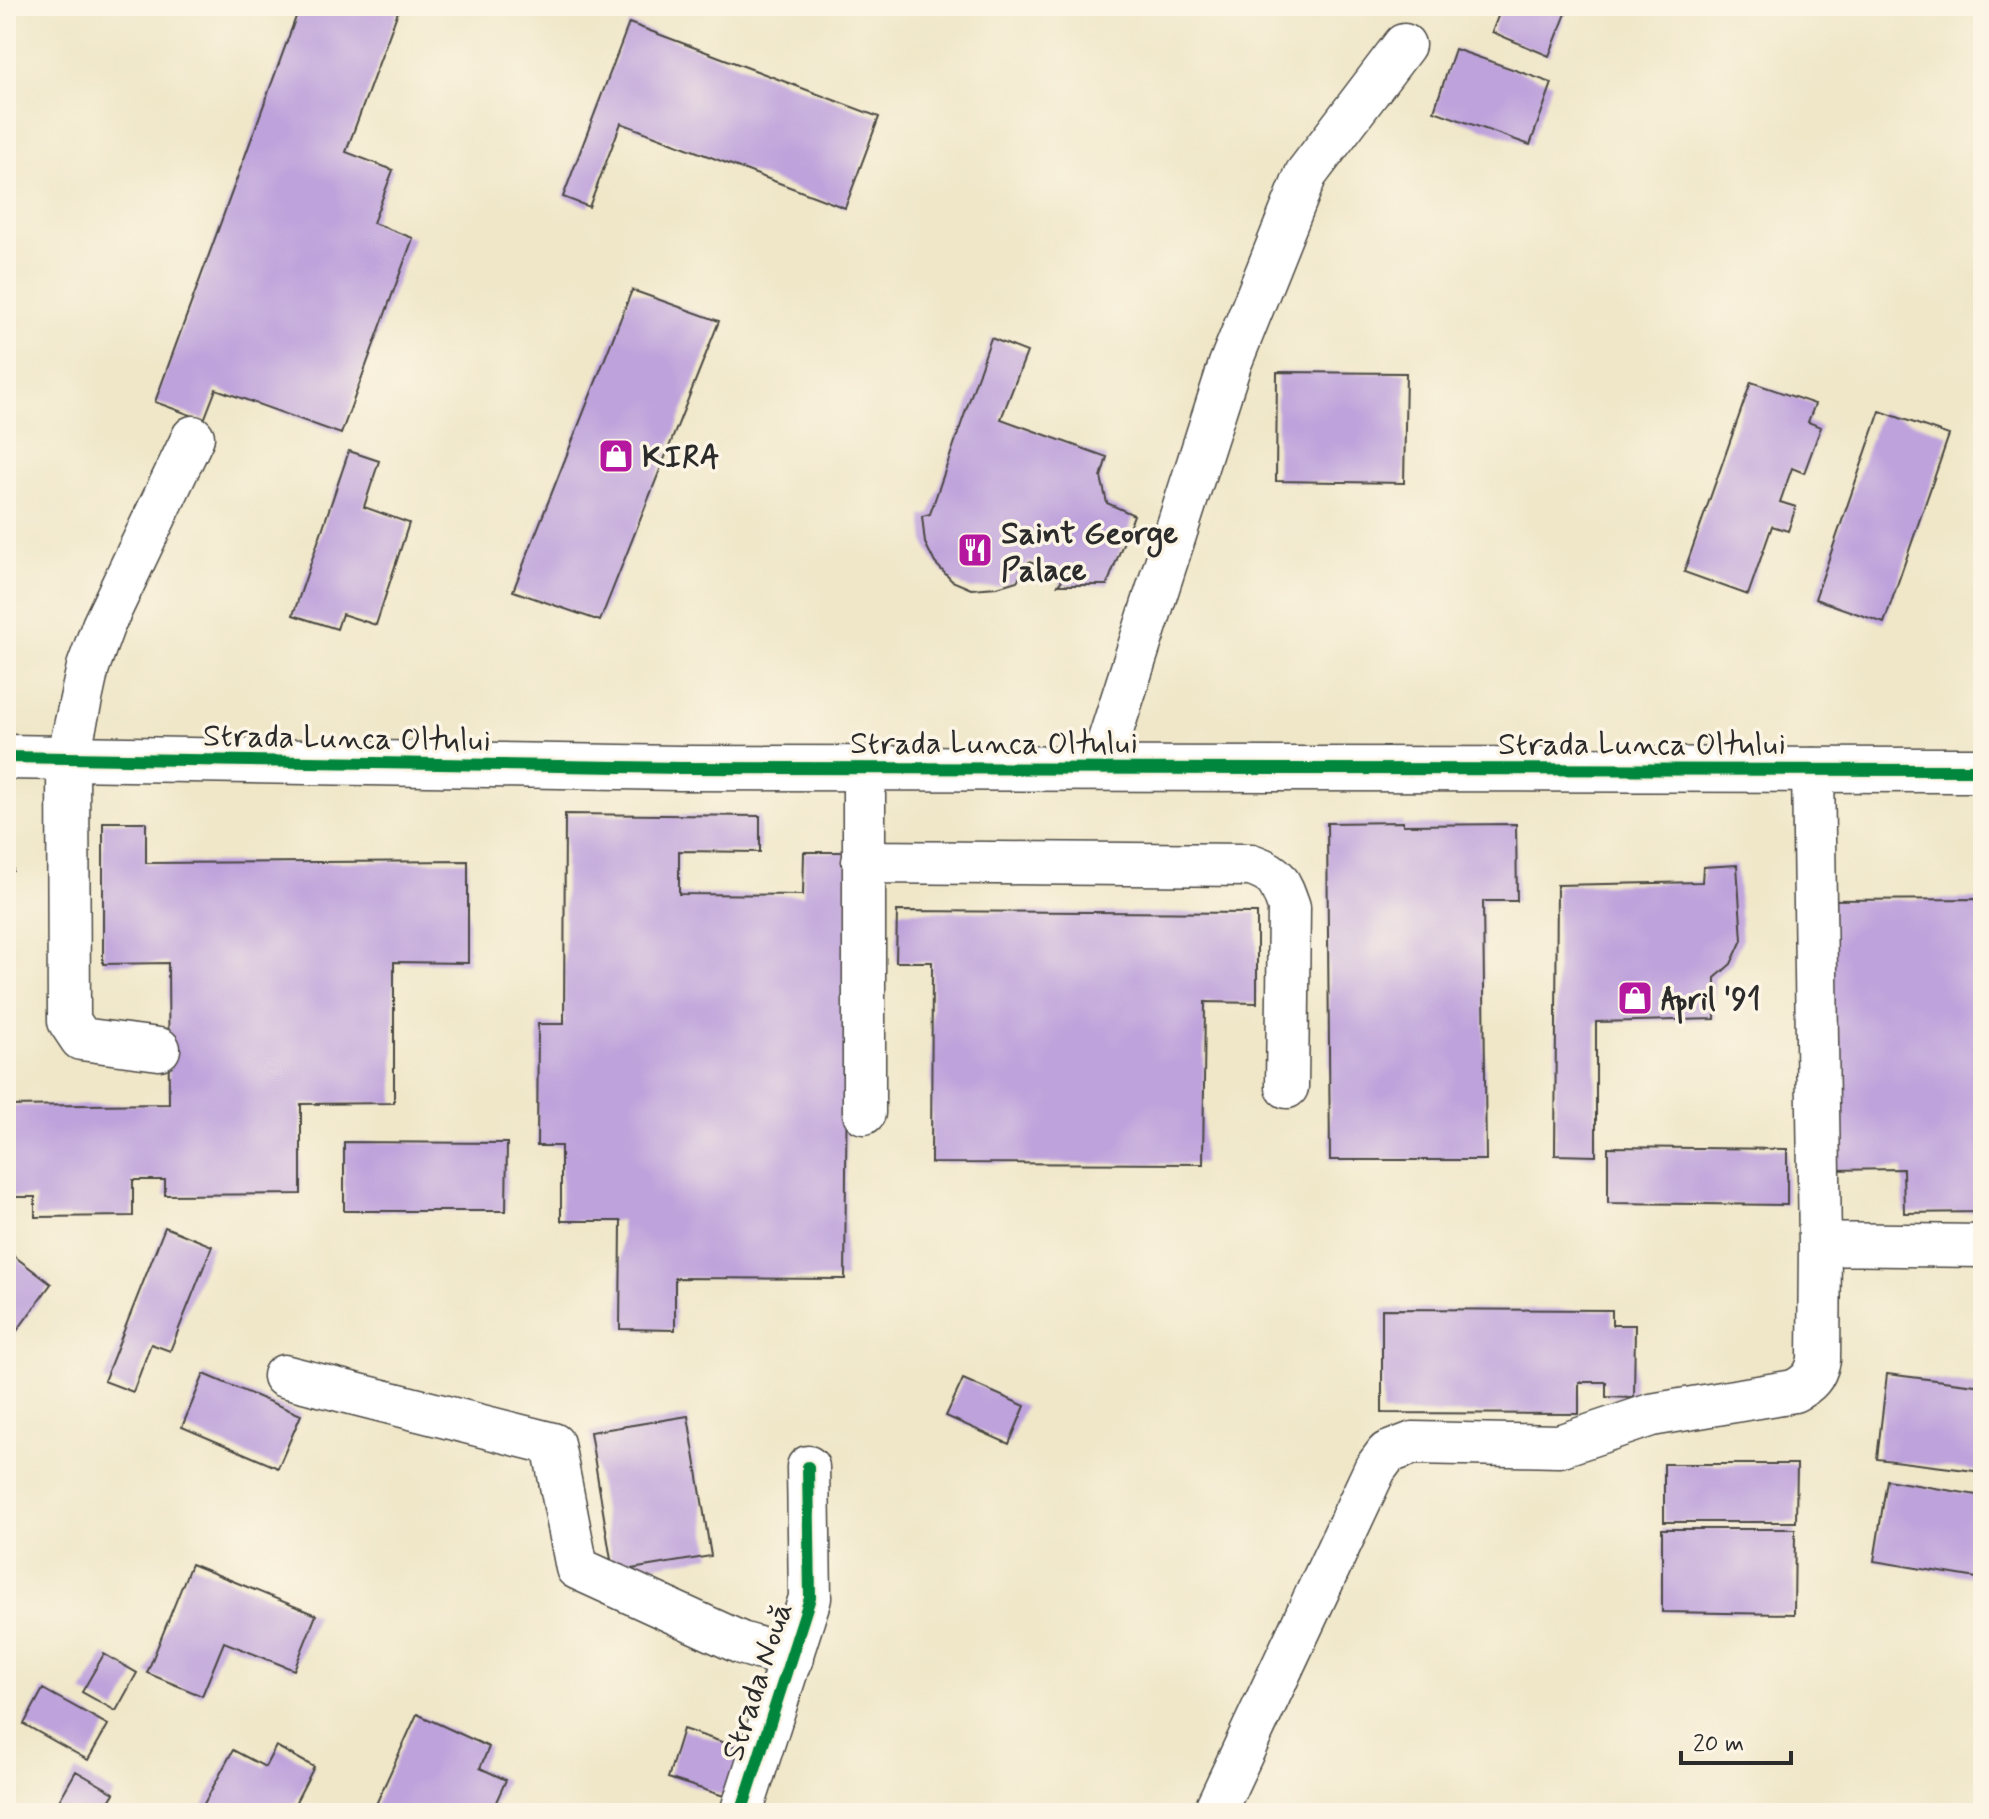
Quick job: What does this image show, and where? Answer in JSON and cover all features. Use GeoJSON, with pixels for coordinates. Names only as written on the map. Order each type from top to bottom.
{"type":"FeatureCollection","features":[{"type":"Feature","properties":{"kind":"main road","name":"Strada Lunca Oltului"},"geometry":{"type":"LineString","coordinates":[[6,757],[864,769],[1983,770]]}},
{"type":"Feature","properties":{"kind":"street"},"geometry":{"type":"LineString","coordinates":[[1100,768],[1230,364],[1306,174],[1404,45]]}},
{"type":"Feature","properties":{"kind":"street"},"geometry":{"type":"LineString","coordinates":[[159,1049],[81,1039],[69,1021],[68,759],[88,667],[103,626],[193,437]]}},
{"type":"Feature","properties":{"kind":"street"},"geometry":{"type":"LineString","coordinates":[[864,769],[864,1113]]}},
{"type":"Feature","properties":{"kind":"street"},"geometry":{"type":"LineString","coordinates":[[1214,1813],[1375,1469],[1387,1453],[1413,1443],[1559,1446],[1651,1415],[1794,1391],[1807,1384],[1816,1374],[1819,1360],[1820,1244],[1813,769]]}},
{"type":"Feature","properties":{"kind":"street"},"geometry":{"type":"LineString","coordinates":[[863,862],[1251,865],[1265,870],[1280,883],[1289,907],[1287,1087]]}},
{"type":"Feature","properties":{"kind":"street"},"geometry":{"type":"LineString","coordinates":[[1820,1244],[1983,1246]]}},
{"type":"Feature","properties":{"kind":"street"},"geometry":{"type":"LineString","coordinates":[[284,1376],[553,1444],[577,1568],[741,1643],[792,1658]]}},
{"type":"Feature","properties":{"kind":"street","name":"Strada Nouă"},"geometry":{"type":"LineString","coordinates":[[741,1813],[810,1598],[808,1467]]}},
{"type":"Feature","properties":{"kind":"building"},"geometry":{"type":"Polygon","coordinates":[[[300,6],[400,6],[346,152],[393,170],[373,223],[413,238],[341,434],[216,389],[204,420],[155,402],[300,6]]]}},
{"type":"Feature","properties":{"kind":"building"},"geometry":{"type":"Polygon","coordinates":[[[1502,6],[1569,6],[1549,56],[1492,32],[1502,6]]]}},
{"type":"Feature","properties":{"kind":"building"},"geometry":{"type":"Polygon","coordinates":[[[629,23],[879,117],[845,208],[621,123],[589,207],[563,197],[629,23]]]}},
{"type":"Feature","properties":{"kind":"building"},"geometry":{"type":"Polygon","coordinates":[[[1455,49],[1552,83],[1530,145],[1434,111],[1455,49]]]}},
{"type":"Feature","properties":{"kind":"building","name":"KIRA"},"geometry":{"type":"Polygon","coordinates":[[[632,290],[719,321],[600,621],[513,591],[632,290]]]}},
{"type":"Feature","properties":{"kind":"building"},"geometry":{"type":"Polygon","coordinates":[[[991,338],[1027,352],[1001,419],[1107,457],[1101,477],[1107,503],[1134,515],[1107,585],[1058,585],[1067,574],[1029,562],[1017,581],[997,587],[971,589],[952,581],[935,563],[925,543],[922,516],[930,514],[991,338]]]}},
{"type":"Feature","properties":{"kind":"building"},"geometry":{"type":"Polygon","coordinates":[[[1277,372],[1406,373],[1404,483],[1276,481],[1277,372]]]}},
{"type":"Feature","properties":{"kind":"building"},"geometry":{"type":"Polygon","coordinates":[[[1751,382],[1815,404],[1808,422],[1821,427],[1804,473],[1792,468],[1780,502],[1796,507],[1788,531],[1772,526],[1748,595],[1684,572],[1751,382]]]}},
{"type":"Feature","properties":{"kind":"building"},"geometry":{"type":"Polygon","coordinates":[[[1880,411],[1949,435],[1884,623],[1815,599],[1880,411]]]}},
{"type":"Feature","properties":{"kind":"building"},"geometry":{"type":"Polygon","coordinates":[[[349,451],[379,461],[364,507],[409,523],[376,625],[342,614],[337,629],[293,615],[349,451]]]}},
{"type":"Feature","properties":{"kind":"building"},"geometry":{"type":"Polygon","coordinates":[[[565,814],[760,816],[760,852],[679,851],[679,894],[803,895],[804,852],[849,852],[845,1279],[675,1278],[675,1330],[620,1329],[621,1221],[561,1221],[561,1146],[537,1146],[538,1024],[564,1024],[565,814]]]}},
{"type":"Feature","properties":{"kind":"building"},"geometry":{"type":"Polygon","coordinates":[[[103,822],[146,822],[146,863],[468,861],[468,963],[394,962],[394,1103],[301,1104],[301,1194],[165,1195],[165,1180],[133,1180],[133,1216],[35,1217],[35,1197],[6,1197],[6,1106],[169,1104],[168,963],[103,964],[103,822]]]}},
{"type":"Feature","properties":{"kind":"building"},"geometry":{"type":"Polygon","coordinates":[[[1403,822],[1403,825],[1516,824],[1517,901],[1483,901],[1486,1160],[1330,1160],[1327,823],[1403,822]]]}},
{"type":"Feature","properties":{"kind":"building"},"geometry":{"type":"Polygon","coordinates":[[[6,824],[13,824],[13,871],[6,871],[6,824]]]}},
{"type":"Feature","properties":{"kind":"building","name":"April '91"},"geometry":{"type":"Polygon","coordinates":[[[1737,865],[1742,940],[1731,964],[1715,978],[1715,1019],[1596,1022],[1596,1156],[1555,1155],[1557,885],[1702,882],[1703,867],[1737,865]]]}},
{"type":"Feature","properties":{"kind":"building"},"geometry":{"type":"Polygon","coordinates":[[[1983,899],[1983,1201],[1980,1202],[1980,1212],[1904,1213],[1903,1169],[1827,1170],[1825,900],[1983,899]]]}},
{"type":"Feature","properties":{"kind":"building"},"geometry":{"type":"Polygon","coordinates":[[[897,911],[1257,913],[1257,1003],[1205,1002],[1203,1164],[931,1163],[932,962],[896,962],[897,911]]]}},
{"type":"Feature","properties":{"kind":"building"},"geometry":{"type":"Polygon","coordinates":[[[344,1142],[507,1143],[506,1211],[344,1211],[344,1142]]]}},
{"type":"Feature","properties":{"kind":"building"},"geometry":{"type":"Polygon","coordinates":[[[1608,1147],[1787,1149],[1787,1205],[1608,1203],[1608,1147]]]}},
{"type":"Feature","properties":{"kind":"building"},"geometry":{"type":"Polygon","coordinates":[[[165,1227],[212,1246],[170,1351],[151,1344],[133,1392],[104,1381],[165,1227]]]}},
{"type":"Feature","properties":{"kind":"building"},"geometry":{"type":"Polygon","coordinates":[[[6,1250],[51,1284],[6,1346],[6,1250]]]}},
{"type":"Feature","properties":{"kind":"building"},"geometry":{"type":"Polygon","coordinates":[[[1382,1309],[1612,1310],[1612,1325],[1635,1325],[1634,1398],[1606,1397],[1606,1382],[1579,1382],[1579,1414],[1382,1413],[1382,1309]]]}},
{"type":"Feature","properties":{"kind":"building"},"geometry":{"type":"Polygon","coordinates":[[[204,1374],[301,1415],[278,1468],[182,1427],[204,1374]]]}},
{"type":"Feature","properties":{"kind":"building"},"geometry":{"type":"Polygon","coordinates":[[[1887,1374],[1983,1386],[1983,1472],[1877,1459],[1887,1374]]]}},
{"type":"Feature","properties":{"kind":"building"},"geometry":{"type":"Polygon","coordinates":[[[963,1379],[1025,1406],[1009,1444],[946,1416],[963,1379]]]}},
{"type":"Feature","properties":{"kind":"building"},"geometry":{"type":"Polygon","coordinates":[[[688,1416],[711,1556],[613,1572],[590,1432],[688,1416]]]}},
{"type":"Feature","properties":{"kind":"building"},"geometry":{"type":"Polygon","coordinates":[[[1664,1464],[1797,1464],[1796,1522],[1664,1522],[1664,1464]]]}},
{"type":"Feature","properties":{"kind":"building"},"geometry":{"type":"Polygon","coordinates":[[[1887,1480],[1983,1496],[1983,1579],[1874,1561],[1887,1480]]]}},
{"type":"Feature","properties":{"kind":"building"},"geometry":{"type":"Polygon","coordinates":[[[1662,1529],[1795,1529],[1794,1614],[1662,1612],[1662,1529]]]}},
{"type":"Feature","properties":{"kind":"building"},"geometry":{"type":"Polygon","coordinates":[[[191,1564],[316,1615],[294,1670],[224,1642],[202,1696],[147,1673],[191,1564]]]}},
{"type":"Feature","properties":{"kind":"building"},"geometry":{"type":"Polygon","coordinates":[[[104,1654],[137,1673],[116,1711],[82,1692],[104,1654]]]}},
{"type":"Feature","properties":{"kind":"building"},"geometry":{"type":"Polygon","coordinates":[[[43,1689],[108,1725],[88,1760],[24,1724],[43,1689]]]}},
{"type":"Feature","properties":{"kind":"building"},"geometry":{"type":"Polygon","coordinates":[[[417,1714],[489,1747],[480,1768],[506,1780],[491,1813],[372,1813],[417,1714]]]}},
{"type":"Feature","properties":{"kind":"building"},"geometry":{"type":"Polygon","coordinates":[[[683,1729],[743,1749],[727,1797],[668,1778],[683,1729]]]}},
{"type":"Feature","properties":{"kind":"building"},"geometry":{"type":"Polygon","coordinates":[[[276,1746],[314,1767],[290,1813],[244,1813],[233,1807],[230,1813],[199,1813],[233,1750],[265,1767],[276,1746]]]}},
{"type":"Feature","properties":{"kind":"building"},"geometry":{"type":"Polygon","coordinates":[[[76,1771],[114,1793],[102,1813],[52,1813],[76,1771]]]}},
{"type":"Feature","properties":{"kind":"cycle path"},"geometry":{"type":"LineString","coordinates":[[6,757],[680,768],[1983,770]]}},
{"type":"Feature","properties":{"kind":"cycle path"},"geometry":{"type":"LineString","coordinates":[[741,1813],[810,1598],[808,1467]]}},
{"type":"Feature","properties":{"kind":"place","name":"KIRA"},"geometry":{"type":"Point","coordinates":[616,456]}},
{"type":"Feature","properties":{"kind":"place","name":"Saint George Palace"},"geometry":{"type":"Point","coordinates":[975,550]}},
{"type":"Feature","properties":{"kind":"place","name":"April '91"},"geometry":{"type":"Point","coordinates":[1635,998]}}]}
